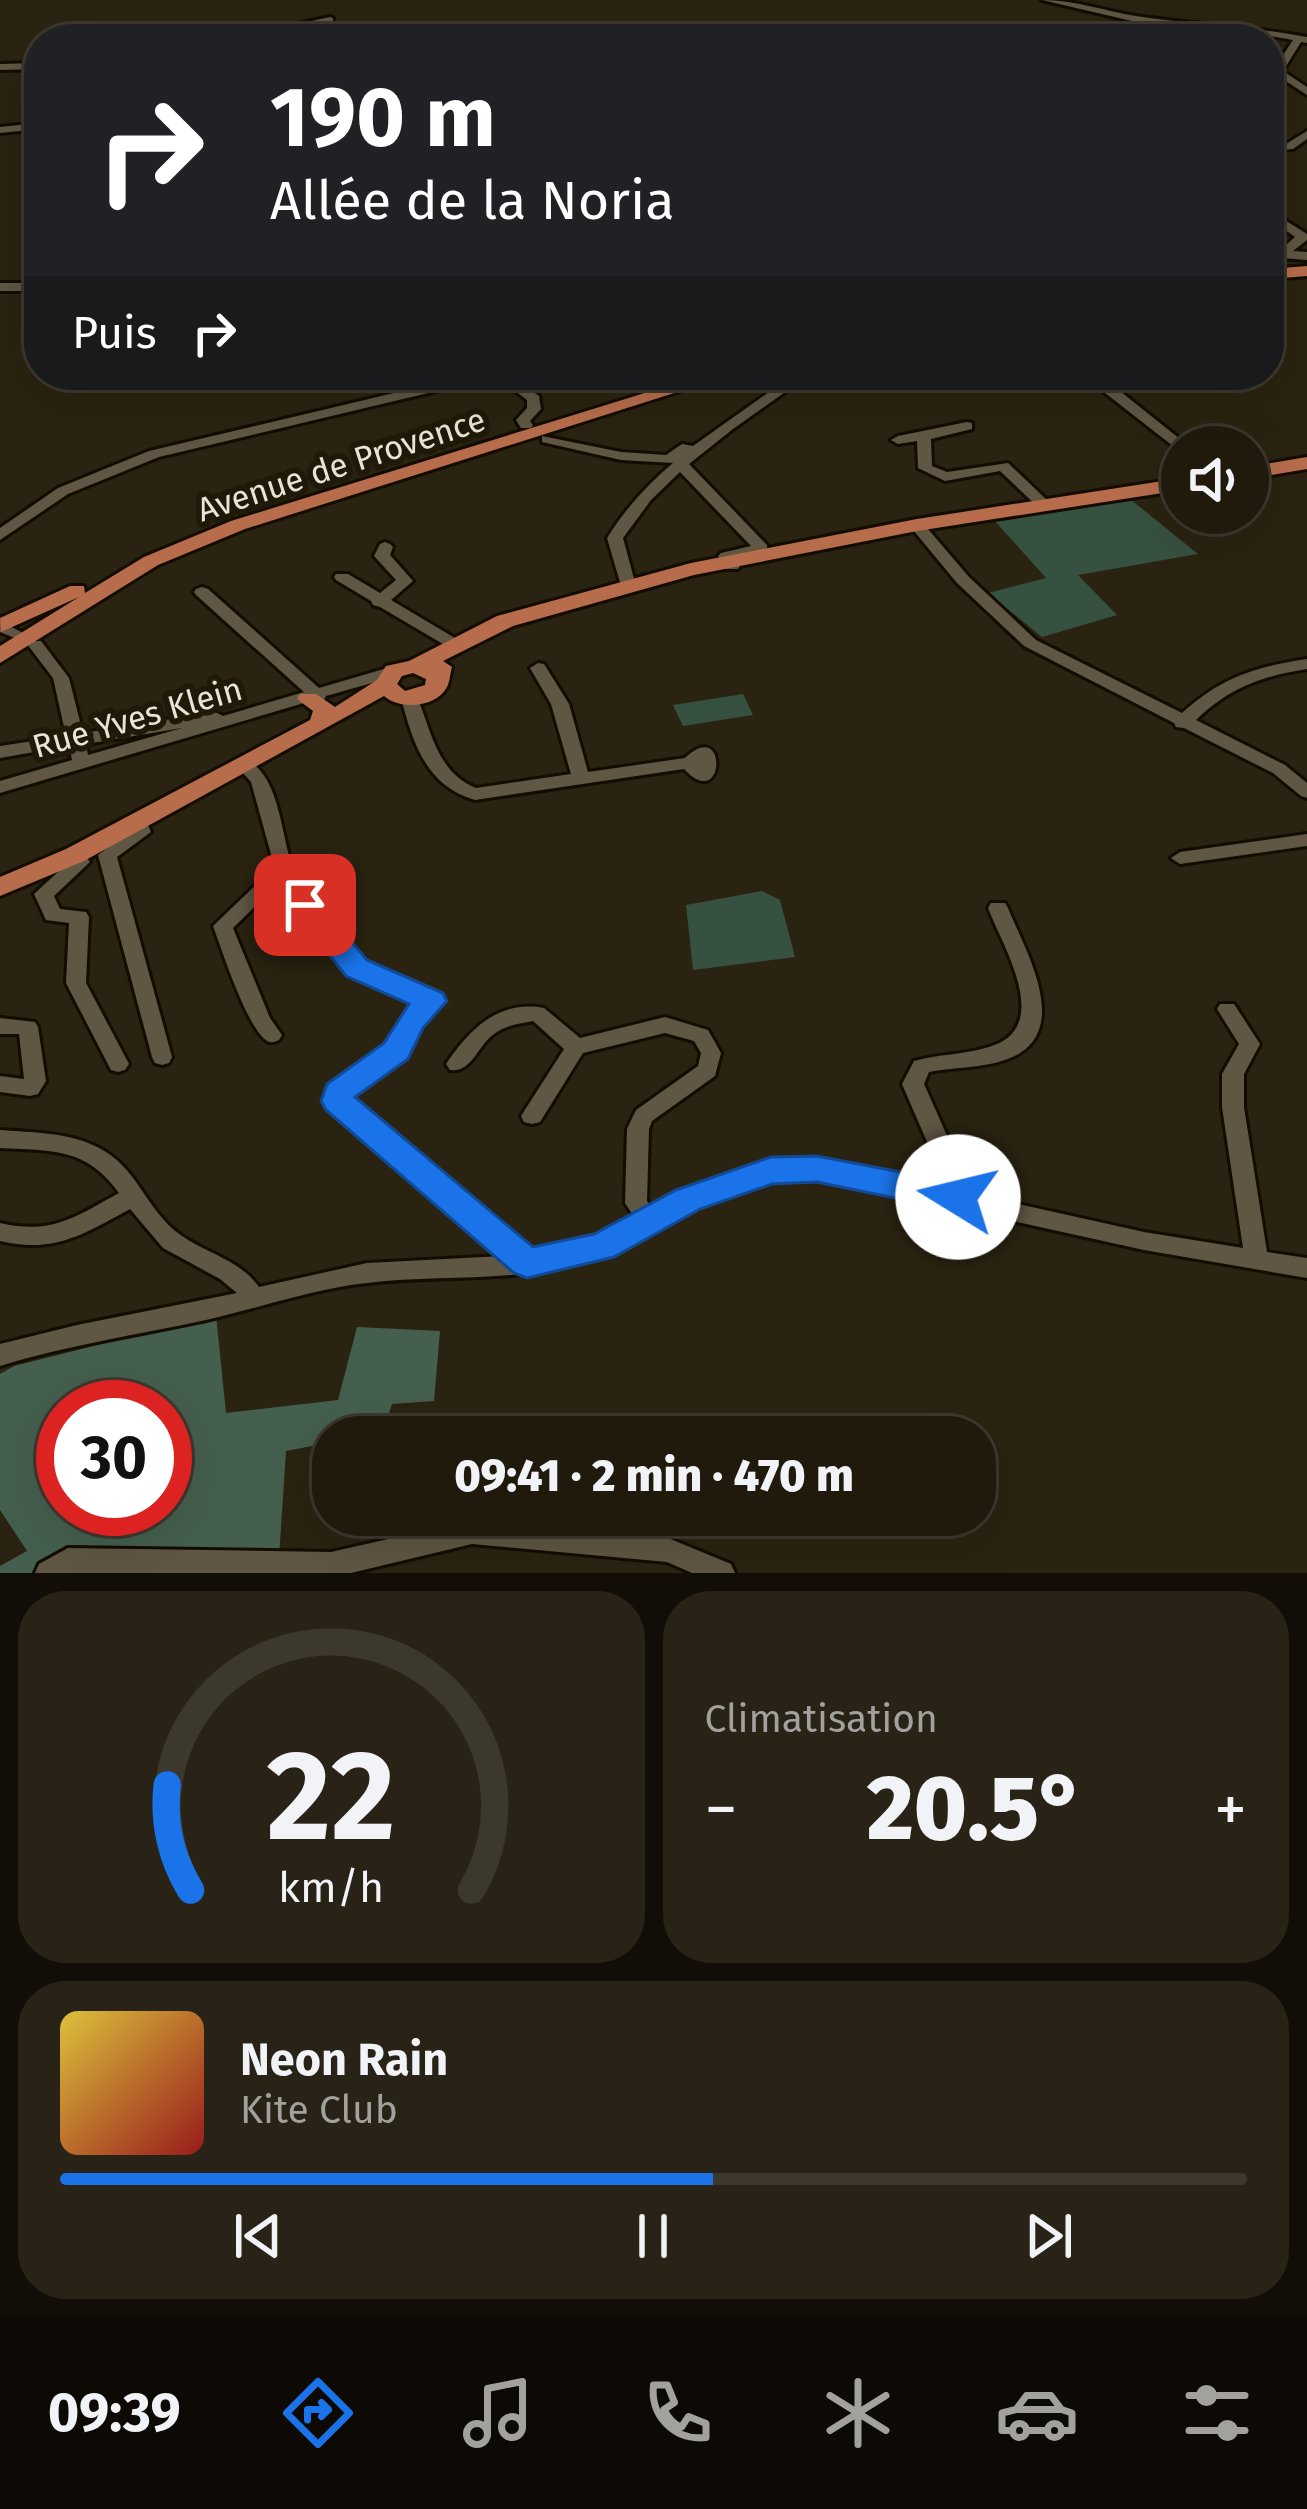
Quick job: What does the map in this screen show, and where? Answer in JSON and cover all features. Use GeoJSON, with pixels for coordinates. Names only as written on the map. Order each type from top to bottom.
{"type":"FeatureCollection","features":[{"type":"Feature","properties":{"kind":"main road","name":"Avenue de Provence"},"geometry":{"type":"LineString","coordinates":[[0,656],[152,561],[238,525],[674,390]]}},
{"type":"Feature","properties":{"kind":"main road"},"geometry":{"type":"LineString","coordinates":[[1269,469],[1307,463]]}},
{"type":"Feature","properties":{"kind":"main road"},"geometry":{"type":"LineString","coordinates":[[405,682],[454,644],[505,621],[636,584],[916,525],[1161,487]]}},
{"type":"Feature","properties":{"kind":"main road"},"geometry":{"type":"LineString","coordinates":[[6,628],[152,561]]}},
{"type":"Feature","properties":{"kind":"main road"},"geometry":{"type":"LineString","coordinates":[[0,887],[75,855],[320,724],[355,694],[405,682],[509,626],[731,563]]}},
{"type":"Feature","properties":{"kind":"main road"},"geometry":{"type":"LineString","coordinates":[[636,584],[699,574]]}},
{"type":"Feature","properties":{"kind":"main road"},"geometry":{"type":"LineString","coordinates":[[305,700],[325,709],[320,724]]}},
{"type":"Feature","properties":{"kind":"street"},"geometry":{"type":"LineString","coordinates":[[1046,0],[1181,24]]}},
{"type":"Feature","properties":{"kind":"street"},"geometry":{"type":"LineString","coordinates":[[1120,24],[1124,17]]}},
{"type":"Feature","properties":{"kind":"street"},"geometry":{"type":"LineString","coordinates":[[311,24],[330,20]]}},
{"type":"Feature","properties":{"kind":"street"},"geometry":{"type":"LineString","coordinates":[[1284,63],[1303,39]]}},
{"type":"Feature","properties":{"kind":"street"},"geometry":{"type":"LineString","coordinates":[[1284,63],[1307,66]]}},
{"type":"Feature","properties":{"kind":"street"},"geometry":{"type":"LineString","coordinates":[[1284,224],[1303,237],[1284,249]]}},
{"type":"Feature","properties":{"kind":"street"},"geometry":{"type":"LineString","coordinates":[[0,535],[63,491],[154,454],[425,390]]}},
{"type":"Feature","properties":{"kind":"street"},"geometry":{"type":"LineString","coordinates":[[522,390],[534,399],[533,409],[523,420],[526,425]]}},
{"type":"Feature","properties":{"kind":"street"},"geometry":{"type":"LineString","coordinates":[[509,626],[636,584],[620,563],[615,538],[620,526],[741,414],[779,390]]}},
{"type":"Feature","properties":{"kind":"street"},"geometry":{"type":"LineString","coordinates":[[1110,390],[1161,430]]}},
{"type":"Feature","properties":{"kind":"street"},"geometry":{"type":"LineString","coordinates":[[547,440],[669,460],[719,419],[741,414]]}},
{"type":"Feature","properties":{"kind":"street"},"geometry":{"type":"LineString","coordinates":[[898,440],[967,426]]}},
{"type":"Feature","properties":{"kind":"street"},"geometry":{"type":"LineString","coordinates":[[924,436],[922,461],[934,474],[945,477],[1003,466],[1046,506]]}},
{"type":"Feature","properties":{"kind":"street"},"geometry":{"type":"LineString","coordinates":[[683,466],[762,548],[726,556],[731,563]]}},
{"type":"Feature","properties":{"kind":"street"},"geometry":{"type":"LineString","coordinates":[[916,525],[963,580],[1030,644],[1279,769],[1307,792]]}},
{"type":"Feature","properties":{"kind":"street"},"geometry":{"type":"LineString","coordinates":[[379,602],[405,581],[382,556],[385,547]]}},
{"type":"Feature","properties":{"kind":"street"},"geometry":{"type":"LineString","coordinates":[[342,578],[454,644]]}},
{"type":"Feature","properties":{"kind":"street"},"geometry":{"type":"LineString","coordinates":[[202,592],[305,700]]}},
{"type":"Feature","properties":{"kind":"street"},"geometry":{"type":"LineString","coordinates":[[34,644],[62,678],[82,765]]}},
{"type":"Feature","properties":{"kind":"street"},"geometry":{"type":"LineString","coordinates":[[1182,723],[1219,687],[1268,670],[1307,664]]}},
{"type":"Feature","properties":{"kind":"street"},"geometry":{"type":"LineString","coordinates":[[538,668],[560,704],[581,780]]}},
{"type":"Feature","properties":{"kind":"street"},"geometry":{"type":"LineString","coordinates":[[405,682],[422,735],[446,781],[458,791],[475,794],[689,763]]}},
{"type":"Feature","properties":{"kind":"street"},"geometry":{"type":"LineString","coordinates":[[0,752],[212,722],[305,700],[355,694]]}},
{"type":"Feature","properties":{"kind":"street","name":"Rue Yves Klein"},"geometry":{"type":"LineString","coordinates":[[0,787],[212,722]]}},
{"type":"Feature","properties":{"kind":"street"},"geometry":{"type":"LineString","coordinates":[[244,764],[259,780],[289,884],[357,968],[432,1001],[411,1021],[397,1051],[338,1092],[338,1101],[527,1263]]}},
{"type":"Feature","properties":{"kind":"street"},"geometry":{"type":"LineString","coordinates":[[138,820],[142,832],[107,855],[162,1058]]}},
{"type":"Feature","properties":{"kind":"street"},"geometry":{"type":"LineString","coordinates":[[1180,859],[1307,839]]}},
{"type":"Feature","properties":{"kind":"street"},"geometry":{"type":"LineString","coordinates":[[75,855],[81,862],[74,872],[44,894],[53,915],[80,917],[76,983],[118,1064]]}},
{"type":"Feature","properties":{"kind":"street"},"geometry":{"type":"LineString","coordinates":[[272,1035],[261,1021],[224,926],[270,882],[280,860]]}},
{"type":"Feature","properties":{"kind":"street"},"geometry":{"type":"LineString","coordinates":[[958,1200],[958,1185],[913,1084],[921,1066],[987,1056],[1010,1048],[1032,1032],[1037,1021],[1031,996],[998,908]]}},
{"type":"Feature","properties":{"kind":"street"},"geometry":{"type":"LineString","coordinates":[[1227,1010],[1250,1044],[1233,1074],[1233,1107],[1257,1261]]}},
{"type":"Feature","properties":{"kind":"street"},"geometry":{"type":"LineString","coordinates":[[457,1064],[482,1027],[494,1020],[537,1013],[576,1047]]}},
{"type":"Feature","properties":{"kind":"street"},"geometry":{"type":"LineString","coordinates":[[532,1116],[576,1047],[665,1025],[701,1035],[711,1053],[708,1070],[644,1116],[638,1129],[636,1203],[649,1220]]}},
{"type":"Feature","properties":{"kind":"street"},"geometry":{"type":"LineString","coordinates":[[0,1026],[28,1027],[35,1081],[30,1088],[0,1084]]}},
{"type":"Feature","properties":{"kind":"street"},"geometry":{"type":"LineString","coordinates":[[0,1139],[76,1146],[105,1159],[169,1240],[236,1278],[253,1298]]}},
{"type":"Feature","properties":{"kind":"street"},"geometry":{"type":"LineString","coordinates":[[0,1355],[102,1328],[364,1273],[527,1263],[601,1247],[728,1182],[791,1169],[817,1169],[1307,1268]]}},
{"type":"Feature","properties":{"kind":"street"},"geometry":{"type":"LineString","coordinates":[[0,1232],[28,1241],[53,1238],[131,1197]]}},
{"type":"Feature","properties":{"kind":"street"},"geometry":{"type":"LineString","coordinates":[[48,1573],[68,1561],[332,1565],[472,1532],[668,1550],[722,1573]]}},
{"type":"Feature","properties":{"kind":"green space"},"geometry":{"type":"Polygon","coordinates":[[[1130,499],[1161,524],[1161,534],[1173,534],[1198,554],[1078,575],[1117,615],[1042,637],[988,593],[1046,578],[993,519],[1130,499]]]}},
{"type":"Feature","properties":{"kind":"green space"},"geometry":{"type":"Polygon","coordinates":[[[743,694],[753,715],[683,726],[673,705],[743,694]]]}},
{"type":"Feature","properties":{"kind":"green space"},"geometry":{"type":"Polygon","coordinates":[[[762,891],[780,900],[795,957],[693,970],[686,905],[762,891]]]}},
{"type":"Feature","properties":{"kind":"green space"},"geometry":{"type":"Polygon","coordinates":[[[216,1315],[226,1413],[338,1400],[357,1327],[440,1331],[434,1401],[392,1404],[388,1416],[312,1416],[312,1446],[286,1451],[278,1573],[0,1573],[0,1566],[27,1551],[0,1510],[0,1374],[14,1366],[216,1315]]]}},
{"type":"Feature","properties":{"kind":"route"},"geometry":{"type":"LineString","coordinates":[[305,905],[357,968],[432,1001],[411,1021],[397,1051],[338,1092],[338,1101],[527,1263],[601,1247],[728,1182],[771,1171],[817,1169],[958,1197]]}}]}
